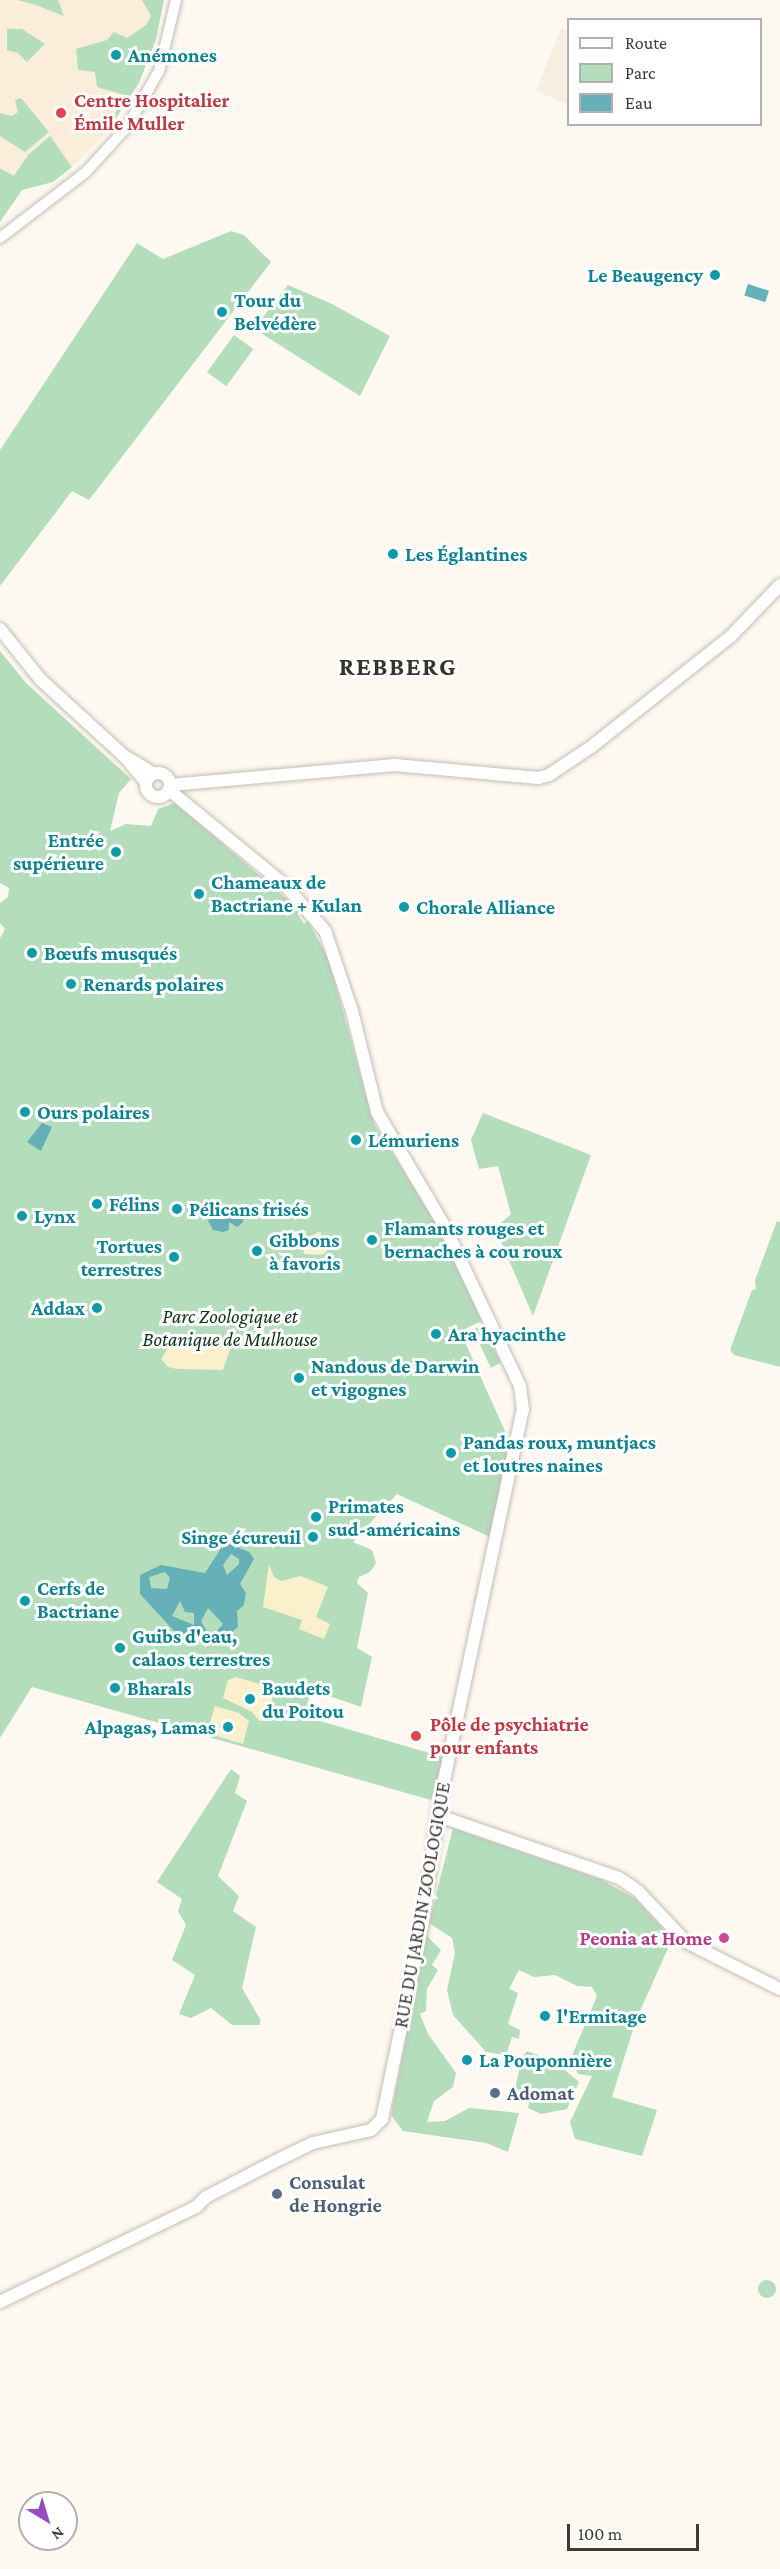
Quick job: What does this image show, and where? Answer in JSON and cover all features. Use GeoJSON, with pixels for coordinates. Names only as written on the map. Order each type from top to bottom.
{"type":"FeatureCollection","features":[{"type":"Feature","properties":{"kind":"main road"},"geometry":{"type":"LineString","coordinates":[[0,629],[41,680],[149,778],[147,791],[154,796],[170,787],[395,765],[538,778],[549,775],[591,747],[731,636],[780,585]]}},
{"type":"Feature","properties":{"kind":"main road","name":"RUE DU JARDIN ZOOLOGIQUE"},"geometry":{"type":"LineString","coordinates":[[0,2302],[113,2245],[187,2211],[206,2198],[313,2143],[377,2126],[385,2113],[439,1816],[522,1410],[520,1386],[445,1227],[377,1112],[352,1011],[325,931],[291,890],[170,787],[166,775],[149,778]]}},
{"type":"Feature","properties":{"kind":"main road"},"geometry":{"type":"LineString","coordinates":[[439,1816],[615,1876],[638,1892],[691,1946],[780,1989]]}},
{"type":"Feature","properties":{"kind":"street"},"geometry":{"type":"LineString","coordinates":[[0,238],[86,172],[128,127],[159,71],[176,0]]}},
{"type":"Feature","properties":{"kind":"shaded area","name":"Centre Hospitalier Émile Muller"},"geometry":{"type":"Polygon","coordinates":[[[0,0],[164,0],[149,59],[115,123],[81,159],[53,182],[33,185],[18,193],[0,222],[0,0]]]}},
{"type":"Feature","properties":{"kind":"shaded area"},"geometry":{"type":"Polygon","coordinates":[[[561,28],[567,31],[567,104],[536,91],[561,28]]]}},
{"type":"Feature","properties":{"kind":"green space"},"geometry":{"type":"Polygon","coordinates":[[[17,0],[58,0],[64,16],[33,4],[17,0]]]}},
{"type":"Feature","properties":{"kind":"green space"},"geometry":{"type":"Polygon","coordinates":[[[142,0],[164,0],[156,39],[139,83],[106,133],[101,128],[114,116],[125,95],[97,87],[95,72],[78,70],[76,49],[107,40],[114,32],[127,38],[146,25],[151,16],[142,0]]]}},
{"type":"Feature","properties":{"kind":"green space"},"geometry":{"type":"Polygon","coordinates":[[[7,29],[22,29],[45,44],[27,62],[18,53],[7,50],[7,29]]]}},
{"type":"Feature","properties":{"kind":"green space"},"geometry":{"type":"Polygon","coordinates":[[[21,98],[49,132],[25,152],[0,136],[0,113],[12,116],[18,112],[15,100],[21,98]]]}},
{"type":"Feature","properties":{"kind":"green space"},"geometry":{"type":"Polygon","coordinates":[[[50,136],[72,167],[53,182],[22,190],[0,222],[0,168],[14,176],[28,155],[50,136]]]}},
{"type":"Feature","properties":{"kind":"green space"},"geometry":{"type":"Polygon","coordinates":[[[231,231],[244,235],[271,262],[89,500],[72,491],[0,586],[0,450],[137,243],[163,259],[231,231]]]}},
{"type":"Feature","properties":{"kind":"green space"},"geometry":{"type":"Polygon","coordinates":[[[288,285],[332,304],[390,336],[360,396],[256,330],[256,326],[288,285]]]}},
{"type":"Feature","properties":{"kind":"green space"},"geometry":{"type":"Polygon","coordinates":[[[234,335],[253,349],[226,386],[207,372],[234,335]]]}},
{"type":"Feature","properties":{"kind":"green space","name":"Parc Zoologique et Botanique de Mulhouse"},"geometry":{"type":"Polygon","coordinates":[[[0,651],[27,684],[131,779],[119,793],[110,831],[126,824],[151,826],[158,809],[175,803],[302,912],[298,915],[304,924],[308,921],[329,960],[374,1124],[433,1218],[482,1321],[460,1331],[510,1442],[490,1537],[397,1494],[353,1542],[372,1550],[376,1563],[370,1572],[359,1577],[357,1583],[368,1593],[357,1648],[372,1657],[361,1707],[312,1690],[303,1716],[443,1757],[431,1800],[32,1687],[0,1738],[0,938],[5,929],[0,923],[0,903],[8,897],[9,888],[0,883],[0,651]]]}},
{"type":"Feature","properties":{"kind":"green space"},"geometry":{"type":"Polygon","coordinates":[[[483,1113],[591,1155],[533,1316],[495,1228],[511,1214],[498,1166],[479,1169],[471,1140],[483,1113]]]}},
{"type":"Feature","properties":{"kind":"green space"},"geometry":{"type":"Polygon","coordinates":[[[777,1221],[780,1222],[780,1367],[734,1355],[730,1350],[752,1290],[756,1289],[755,1280],[777,1221]]]}},
{"type":"Feature","properties":{"kind":"green space"},"geometry":{"type":"Polygon","coordinates":[[[483,1325],[501,1363],[491,1368],[473,1330],[483,1325]]]}},
{"type":"Feature","properties":{"kind":"green space"},"geometry":{"type":"Polygon","coordinates":[[[231,1769],[240,1776],[235,1793],[247,1801],[218,1876],[239,1896],[233,1911],[256,1927],[242,1988],[260,2019],[260,2025],[232,2025],[211,2008],[191,2018],[179,2014],[195,1975],[172,1960],[186,1925],[178,1911],[182,1899],[157,1882],[231,1769]]]}},
{"type":"Feature","properties":{"kind":"green space"},"geometry":{"type":"Polygon","coordinates":[[[453,1828],[602,1880],[636,1899],[666,1932],[661,1938],[669,1946],[636,2020],[612,2097],[657,2110],[642,2156],[575,2139],[570,2122],[592,2076],[578,2074],[571,2058],[597,1996],[592,1987],[577,1986],[555,1975],[534,1977],[519,1970],[509,1989],[518,1993],[508,2024],[520,2030],[519,2039],[512,2037],[506,2055],[486,2052],[453,2015],[447,1990],[455,1953],[452,1938],[429,1923],[453,1828]]]}},
{"type":"Feature","properties":{"kind":"green space"},"geometry":{"type":"Polygon","coordinates":[[[426,1935],[441,1950],[432,1965],[438,1970],[427,1989],[426,2011],[420,2014],[428,2034],[456,2073],[453,2087],[434,2101],[427,2122],[445,2121],[469,2108],[519,2113],[508,2152],[486,2143],[403,2131],[391,2115],[426,1935]]]}},
{"type":"Feature","properties":{"kind":"green space"},"geometry":{"type":"Polygon","coordinates":[[[527,2051],[550,2059],[549,2064],[566,2071],[579,2082],[567,2109],[541,2114],[528,2108],[529,2103],[512,2101],[519,2071],[516,2065],[527,2051]]]}},
{"type":"Feature","properties":{"kind":"green space"},"geometry":{"type":"Polygon","coordinates":[[[767,2280],[773,2283],[776,2289],[773,2295],[767,2298],[761,2295],[758,2289],[761,2283],[767,2280]]]}},
{"type":"Feature","properties":{"kind":"sand"},"geometry":{"type":"Polygon","coordinates":[[[320,1231],[327,1251],[322,1255],[304,1254],[301,1237],[307,1239],[320,1231]]]}},
{"type":"Feature","properties":{"kind":"sand"},"geometry":{"type":"Polygon","coordinates":[[[169,1346],[216,1346],[230,1349],[223,1370],[177,1369],[168,1367],[161,1359],[169,1346]]]}},
{"type":"Feature","properties":{"kind":"sand"},"geometry":{"type":"Polygon","coordinates":[[[269,1564],[274,1577],[281,1581],[301,1576],[328,1587],[316,1617],[330,1624],[324,1639],[299,1629],[302,1620],[263,1607],[269,1564]]]}},
{"type":"Feature","properties":{"kind":"sand","name":"Baudets du Poitou"},"geometry":{"type":"Polygon","coordinates":[[[235,1677],[275,1688],[268,1714],[272,1720],[259,1721],[252,1712],[223,1698],[228,1680],[235,1677]]]}},
{"type":"Feature","properties":{"kind":"sand","name":"Alpagas, Lamas"},"geometry":{"type":"Polygon","coordinates":[[[215,1706],[239,1713],[249,1721],[243,1744],[207,1733],[215,1706]]]}},
{"type":"Feature","properties":{"kind":"water"},"geometry":{"type":"Polygon","coordinates":[[[748,284],[769,291],[765,302],[744,295],[748,284]]]}},
{"type":"Feature","properties":{"kind":"water"},"geometry":{"type":"Polygon","coordinates":[[[42,1123],[52,1127],[41,1151],[27,1142],[42,1123]]]}},
{"type":"Feature","properties":{"kind":"water"},"geometry":{"type":"Polygon","coordinates":[[[229,1207],[243,1211],[243,1222],[237,1227],[229,1222],[229,1230],[223,1232],[213,1230],[208,1221],[213,1214],[229,1207]]]}},
{"type":"Feature","properties":{"kind":"water"},"geometry":{"type":"Polygon","coordinates":[[[229,1544],[249,1552],[254,1559],[240,1584],[246,1593],[244,1605],[237,1611],[238,1627],[219,1643],[174,1631],[140,1594],[140,1575],[161,1565],[205,1573],[222,1547],[229,1544]],[[231,1554],[223,1565],[227,1575],[239,1564],[239,1559],[231,1554]],[[165,1572],[149,1577],[151,1588],[167,1589],[170,1578],[165,1572]],[[180,1601],[172,1616],[194,1625],[194,1613],[185,1612],[180,1601]],[[208,1608],[201,1621],[207,1632],[214,1634],[223,1624],[208,1608]]]}},
{"type":"Feature","properties":{"kind":"place","name":"Anémones"},"geometry":{"type":"Point","coordinates":[116,55]}},
{"type":"Feature","properties":{"kind":"place","name":"Centre Hospitalier Émile Muller"},"geometry":{"type":"Point","coordinates":[61,113]}},
{"type":"Feature","properties":{"kind":"place","name":"Le Beaugency"},"geometry":{"type":"Point","coordinates":[715,275]}},
{"type":"Feature","properties":{"kind":"place","name":"Tour du Belvédère"},"geometry":{"type":"Point","coordinates":[222,312]}},
{"type":"Feature","properties":{"kind":"place","name":"Les Églantines"},"geometry":{"type":"Point","coordinates":[393,554]}},
{"type":"Feature","properties":{"kind":"place","name":"Entrée supérieure"},"geometry":{"type":"Point","coordinates":[116,852]}},
{"type":"Feature","properties":{"kind":"place","name":"Chameaux de Bactriane + Kulan"},"geometry":{"type":"Point","coordinates":[199,894]}},
{"type":"Feature","properties":{"kind":"place","name":"Chorale Alliance"},"geometry":{"type":"Point","coordinates":[404,907]}},
{"type":"Feature","properties":{"kind":"place","name":"Bœufs musqués"},"geometry":{"type":"Point","coordinates":[32,953]}},
{"type":"Feature","properties":{"kind":"place","name":"Renards polaires"},"geometry":{"type":"Point","coordinates":[71,984]}},
{"type":"Feature","properties":{"kind":"place","name":"Ours polaires"},"geometry":{"type":"Point","coordinates":[25,1112]}},
{"type":"Feature","properties":{"kind":"place","name":"Lémuriens"},"geometry":{"type":"Point","coordinates":[356,1140]}},
{"type":"Feature","properties":{"kind":"place","name":"Félins"},"geometry":{"type":"Point","coordinates":[97,1204]}},
{"type":"Feature","properties":{"kind":"place","name":"Pélicans frisés"},"geometry":{"type":"Point","coordinates":[177,1209]}},
{"type":"Feature","properties":{"kind":"place","name":"Lynx"},"geometry":{"type":"Point","coordinates":[22,1216]}},
{"type":"Feature","properties":{"kind":"place","name":"Flamants rouges et bernaches à cou roux"},"geometry":{"type":"Point","coordinates":[372,1240]}},
{"type":"Feature","properties":{"kind":"place","name":"Gibbons à favoris"},"geometry":{"type":"Point","coordinates":[257,1251]}},
{"type":"Feature","properties":{"kind":"place","name":"Tortues terrestres"},"geometry":{"type":"Point","coordinates":[174,1257]}},
{"type":"Feature","properties":{"kind":"place","name":"Addax"},"geometry":{"type":"Point","coordinates":[97,1308]}},
{"type":"Feature","properties":{"kind":"place","name":"Ara hyacinthe"},"geometry":{"type":"Point","coordinates":[436,1334]}},
{"type":"Feature","properties":{"kind":"place","name":"Nandous de Darwin et vigognes"},"geometry":{"type":"Point","coordinates":[299,1378]}},
{"type":"Feature","properties":{"kind":"place","name":"Pandas roux, muntjacs et loutres naines"},"geometry":{"type":"Point","coordinates":[451,1453]}},
{"type":"Feature","properties":{"kind":"place","name":"Primates sud-américains"},"geometry":{"type":"Point","coordinates":[316,1517]}},
{"type":"Feature","properties":{"kind":"place","name":"Singe écureuil"},"geometry":{"type":"Point","coordinates":[313,1537]}},
{"type":"Feature","properties":{"kind":"place","name":"Cerfs de Bactriane"},"geometry":{"type":"Point","coordinates":[25,1601]}},
{"type":"Feature","properties":{"kind":"place","name":"Guibs d'eau, calaos terrestres"},"geometry":{"type":"Point","coordinates":[120,1648]}},
{"type":"Feature","properties":{"kind":"place","name":"Bharals"},"geometry":{"type":"Point","coordinates":[115,1688]}},
{"type":"Feature","properties":{"kind":"place","name":"Baudets du Poitou"},"geometry":{"type":"Point","coordinates":[250,1699]}},
{"type":"Feature","properties":{"kind":"place","name":"Alpagas, Lamas"},"geometry":{"type":"Point","coordinates":[228,1727]}},
{"type":"Feature","properties":{"kind":"place","name":"Pôle de psychiatrie pour enfants"},"geometry":{"type":"Point","coordinates":[416,1736]}},
{"type":"Feature","properties":{"kind":"place","name":"Peonia at Home"},"geometry":{"type":"Point","coordinates":[724,1938]}},
{"type":"Feature","properties":{"kind":"place","name":"l'Ermitage"},"geometry":{"type":"Point","coordinates":[545,2016]}},
{"type":"Feature","properties":{"kind":"place","name":"La Pouponnière"},"geometry":{"type":"Point","coordinates":[467,2060]}},
{"type":"Feature","properties":{"kind":"place","name":"Adomat"},"geometry":{"type":"Point","coordinates":[495,2093]}},
{"type":"Feature","properties":{"kind":"place","name":"Consulat de Hongrie"},"geometry":{"type":"Point","coordinates":[277,2194]}},
{"type":"Feature","properties":{"kind":"district","name":"REBBERG"},"geometry":{"type":"Point","coordinates":[398,667]}}]}
